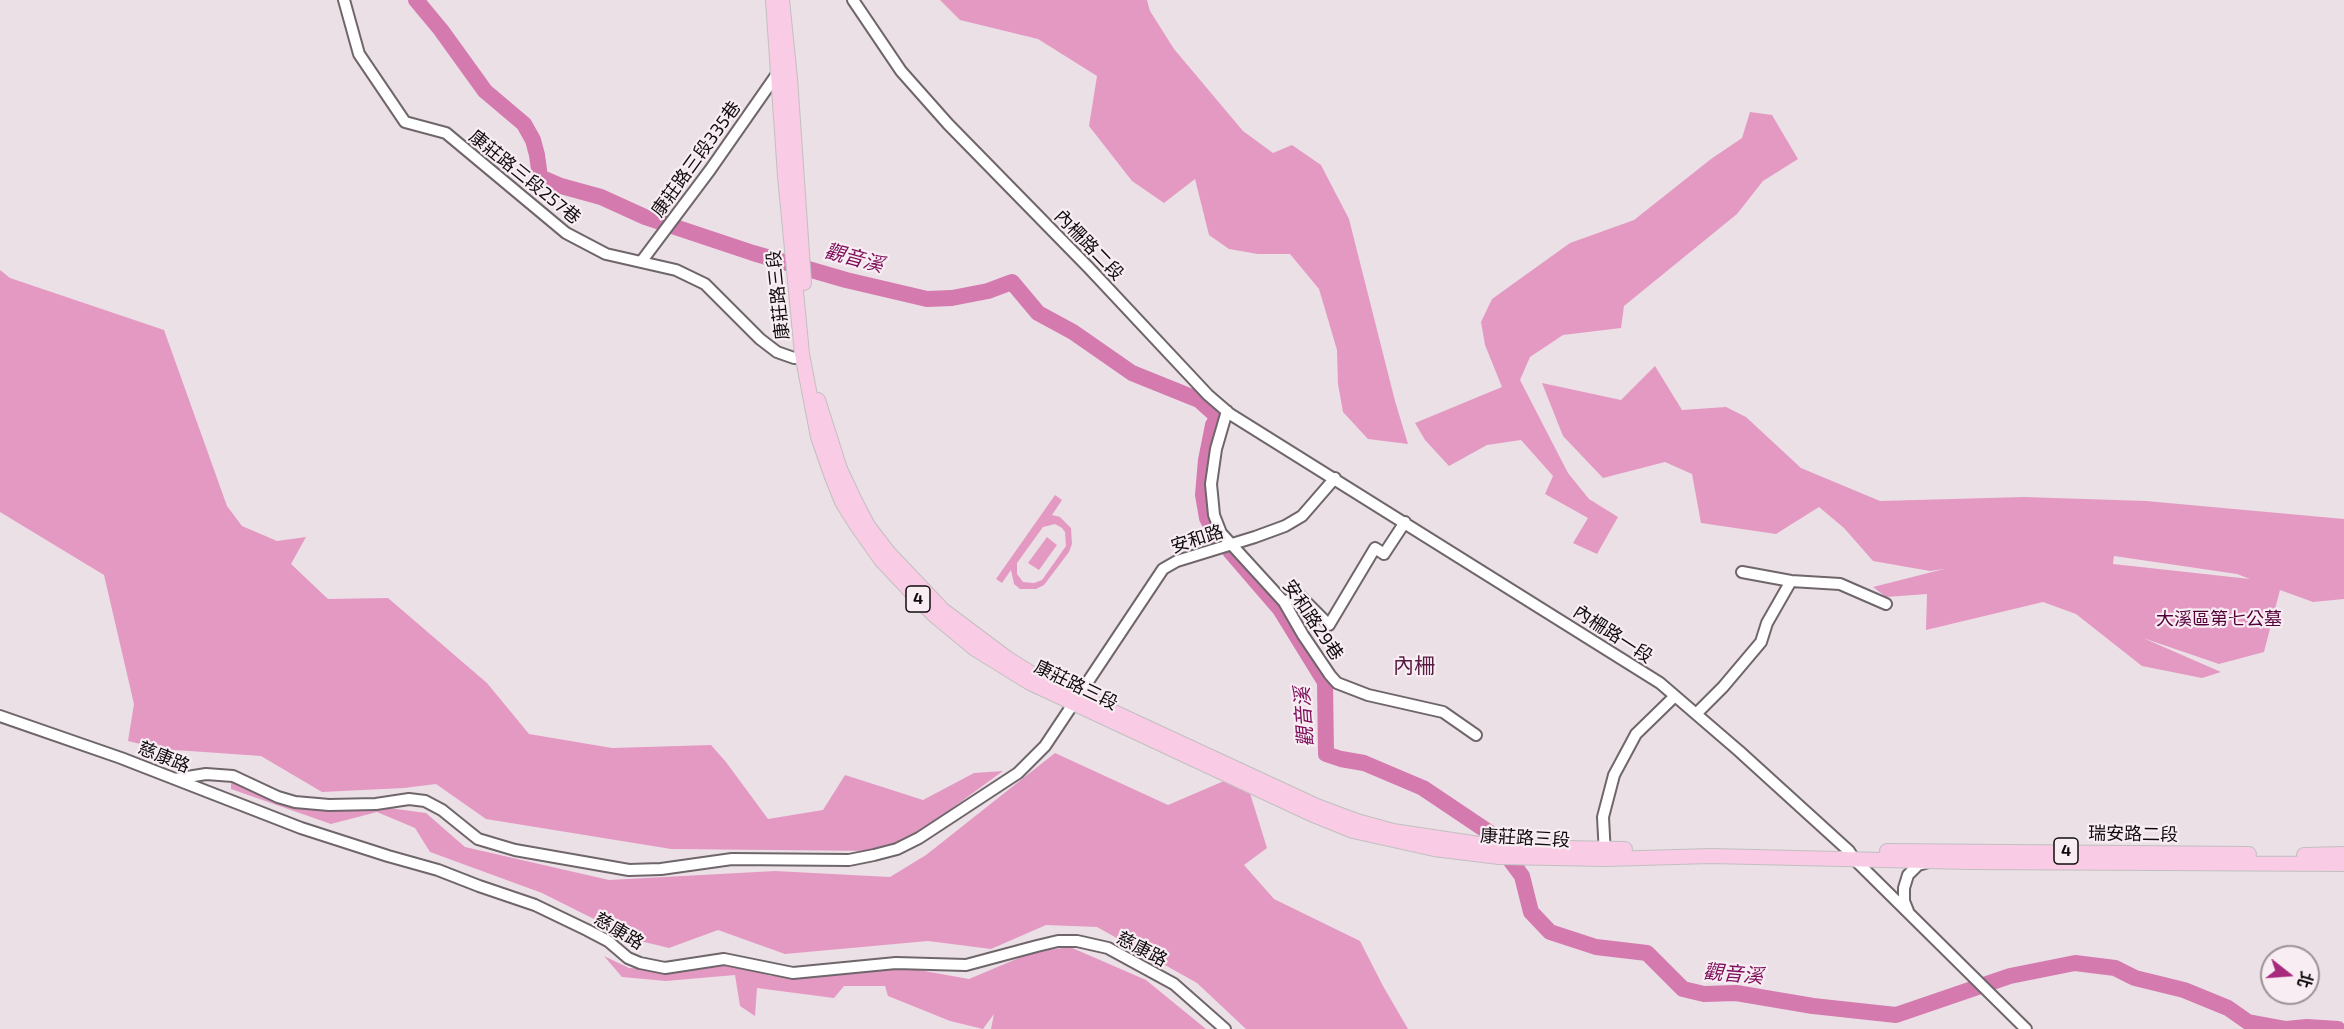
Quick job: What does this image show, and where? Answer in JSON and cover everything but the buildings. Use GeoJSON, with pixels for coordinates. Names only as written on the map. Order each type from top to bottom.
{"type":"FeatureCollection","features":[{"type":"Feature","properties":{"kind":"main road","name":"康莊路三段"},"geometry":{"type":"LineString","coordinates":[[773,0],[777,74],[802,357],[818,437],[842,502],[881,560],[934,615],[975,649],[1020,678],[1076,700],[1317,806],[1393,831],[1487,851],[1523,853],[1711,856],[1851,855]]}},
{"type":"Feature","properties":{"kind":"main road","name":"康莊路三段"},"geometry":{"type":"LineString","coordinates":[[782,0],[811,358],[818,402],[840,469],[868,526],[943,610],[1007,658],[1076,700]]}},
{"type":"Feature","properties":{"kind":"main road","name":"瑞安路二段"},"geometry":{"type":"LineString","coordinates":[[1931,861],[2285,859],[2344,854]]}},
{"type":"Feature","properties":{"kind":"main road","name":"瑞安路二段"},"geometry":{"type":"LineString","coordinates":[[1851,855],[2285,859],[2344,864]]}},
{"type":"Feature","properties":{"kind":"main road","name":"4"},"geometry":{"type":"LineString","coordinates":[[1851,855],[1931,861]]}},
{"type":"Feature","properties":{"kind":"street","name":"康莊路三段257巷"},"geometry":{"type":"LineString","coordinates":[[344,0],[359,54],[405,122],[446,133],[566,233],[606,254],[676,270],[705,284],[760,339],[777,352],[794,358],[802,357]]}},
{"type":"Feature","properties":{"kind":"street","name":"內柵路二段"},"geometry":{"type":"LineString","coordinates":[[853,0],[901,70],[948,124],[1089,268],[1208,395],[1227,411],[1335,478]]}},
{"type":"Feature","properties":{"kind":"street","name":"康莊路三段335巷"},"geometry":{"type":"LineString","coordinates":[[641,262],[710,170],[777,74]]}},
{"type":"Feature","properties":{"kind":"street","name":"安和路29巷"},"geometry":{"type":"LineString","coordinates":[[1227,411],[1216,449],[1211,484],[1214,515],[1221,533],[1284,602],[1320,661],[1337,683],[1368,695],[1443,712],[1476,735]]}},
{"type":"Feature","properties":{"kind":"street","name":"安和路"},"geometry":{"type":"LineString","coordinates":[[175,779],[206,774],[233,776],[278,797],[295,802],[329,805],[376,804],[409,799],[425,801],[442,810],[478,839],[515,850],[628,870],[672,868],[732,859],[849,860],[897,849],[919,838],[1018,773],[1045,746],[1163,569],[1177,561],[1285,526],[1302,516],[1335,478]]}},
{"type":"Feature","properties":{"kind":"street","name":"內柵路一段"},"geometry":{"type":"LineString","coordinates":[[1335,478],[1660,683],[1851,855]]}},
{"type":"Feature","properties":{"kind":"street"},"geometry":{"type":"LineString","coordinates":[[1284,602],[1299,595],[1329,625],[1375,548],[1384,554],[1405,522]]}},
{"type":"Feature","properties":{"kind":"street"},"geometry":{"type":"LineString","coordinates":[[1742,572],[1791,581],[1840,584],[1886,604]]}},
{"type":"Feature","properties":{"kind":"street"},"geometry":{"type":"LineString","coordinates":[[1696,714],[1723,687],[1761,642],[1767,623],[1791,581]]}},
{"type":"Feature","properties":{"kind":"street"},"geometry":{"type":"LineString","coordinates":[[1605,854],[1603,817],[1614,775],[1636,734],[1675,696]]}},
{"type":"Feature","properties":{"kind":"street","name":"慈康路"},"geometry":{"type":"LineString","coordinates":[[0,716],[121,758],[301,828],[438,870],[535,905],[608,941],[628,958],[640,963],[665,968],[724,959],[793,973],[896,963],[966,965],[1058,941],[1077,941],[1108,948],[1174,984],[1225,1029]]}},
{"type":"Feature","properties":{"kind":"street"},"geometry":{"type":"LineString","coordinates":[[1851,855],[1986,992],[2026,1029]]}},
{"type":"Feature","properties":{"kind":"street"},"geometry":{"type":"LineString","coordinates":[[1908,912],[1904,901],[1904,888],[1908,875],[1918,866],[1931,861]]}},
{"type":"Feature","properties":{"kind":"green space"},"geometry":{"type":"Polygon","coordinates":[[[940,0],[1147,0],[1150,11],[1174,49],[1243,131],[1273,153],[1292,145],[1321,165],[1349,219],[1408,444],[1368,439],[1343,412],[1338,384],[1337,350],[1319,289],[1290,254],[1258,254],[1229,249],[1209,235],[1195,179],[1164,203],[1132,181],[1089,126],[1097,76],[1038,39],[960,20],[940,0]]]}},
{"type":"Feature","properties":{"kind":"green space"},"geometry":{"type":"Polygon","coordinates":[[[1750,112],[1772,115],[1798,159],[1763,181],[1737,214],[1624,306],[1621,328],[1563,335],[1530,357],[1520,380],[1568,473],[1589,499],[1618,517],[1597,554],[1573,543],[1588,518],[1545,494],[1553,476],[1521,440],[1487,445],[1449,466],[1425,440],[1415,423],[1502,387],[1485,345],[1481,322],[1492,299],[1570,243],[1634,220],[1711,159],[1742,138],[1750,112]]]}},
{"type":"Feature","properties":{"kind":"green space"},"geometry":{"type":"Polygon","coordinates":[[[0,270],[10,278],[164,330],[227,506],[242,526],[277,541],[306,537],[291,564],[328,599],[388,598],[487,683],[529,734],[612,748],[711,745],[768,819],[823,810],[845,775],[923,800],[974,773],[1003,771],[910,839],[873,851],[671,849],[486,819],[436,784],[322,792],[261,756],[161,749],[128,741],[134,704],[104,575],[0,512],[0,270]]]}},
{"type":"Feature","properties":{"kind":"green space","name":"大溪區第七公墓"},"geometry":{"type":"Polygon","coordinates":[[[1655,366],[1682,410],[1726,407],[1746,417],[1801,468],[1880,501],[2024,497],[2146,501],[2344,519],[2344,599],[2313,602],[2280,590],[2264,652],[2219,664],[2143,638],[2221,672],[2202,678],[2142,666],[2076,614],[2043,602],[1926,630],[1927,594],[1886,597],[1873,587],[1944,569],[1930,571],[1873,561],[1844,528],[1819,507],[1776,534],[1701,523],[1692,474],[1665,462],[1603,478],[1563,436],[1542,383],[1621,400],[1655,366]],[[2114,556],[2113,564],[2250,579],[2237,574],[2114,556]]]}},
{"type":"Feature","properties":{"kind":"green space"},"geometry":{"type":"Polygon","coordinates":[[[1055,495],[1062,500],[1052,515],[1060,517],[1071,528],[1072,544],[1069,552],[1044,585],[1036,589],[1020,589],[1014,584],[1011,570],[1002,583],[996,579],[1055,495]],[[1055,524],[1043,527],[1017,563],[1017,574],[1023,582],[1034,583],[1042,580],[1066,546],[1065,532],[1055,524]]]}},
{"type":"Feature","properties":{"kind":"green space"},"geometry":{"type":"Polygon","coordinates":[[[1047,537],[1057,545],[1039,570],[1028,563],[1047,537]]]}},
{"type":"Feature","properties":{"kind":"green space"},"geometry":{"type":"Polygon","coordinates":[[[1055,753],[1168,805],[1224,781],[1249,790],[1267,848],[1244,865],[1274,899],[1360,941],[1408,1029],[1246,1029],[1197,983],[1097,927],[1046,925],[991,949],[928,941],[785,954],[718,930],[669,948],[636,940],[542,893],[430,852],[415,828],[377,812],[331,824],[231,789],[231,782],[244,784],[282,802],[313,809],[374,806],[426,813],[465,847],[609,880],[775,871],[890,877],[926,855],[1055,753]]]}},
{"type":"Feature","properties":{"kind":"green space"},"geometry":{"type":"Polygon","coordinates":[[[1070,947],[1146,980],[1206,1029],[991,1029],[994,1014],[983,1029],[950,1021],[888,996],[885,986],[844,986],[834,998],[757,988],[755,1016],[740,1006],[735,975],[666,981],[622,977],[604,956],[629,968],[689,970],[721,961],[771,976],[902,967],[969,979],[1033,952],[1070,947]]]}},
{"type":"Feature","properties":{"kind":"waterway","name":"觀音溪"},"geometry":{"type":"LineString","coordinates":[[416,0],[485,91],[524,124],[533,140],[540,177],[561,186],[601,197],[645,217],[753,253],[846,280],[927,299],[952,298],[988,291],[1012,282],[1038,313],[1073,332],[1132,373],[1199,400],[1218,417],[1213,425],[1206,460],[1203,495],[1207,518],[1218,540]]}},
{"type":"Feature","properties":{"kind":"waterway","name":"觀音溪"},"geometry":{"type":"LineString","coordinates":[[1230,551],[1280,609],[1325,682],[1326,754],[1364,763],[1423,788],[1490,833],[1522,876],[1531,912],[1550,932],[1596,947],[1647,953],[1683,989],[1704,994],[1736,993],[1813,1006],[1896,1015],[2010,976],[2075,963],[2115,968],[2135,978],[2184,990],[2228,1008],[2248,1022],[2286,1029],[2307,1027],[2338,1029]]}},
{"type":"Feature","properties":{"kind":"district","name":"內柵"},"geometry":{"type":"Point","coordinates":[1414,666]}}]}
